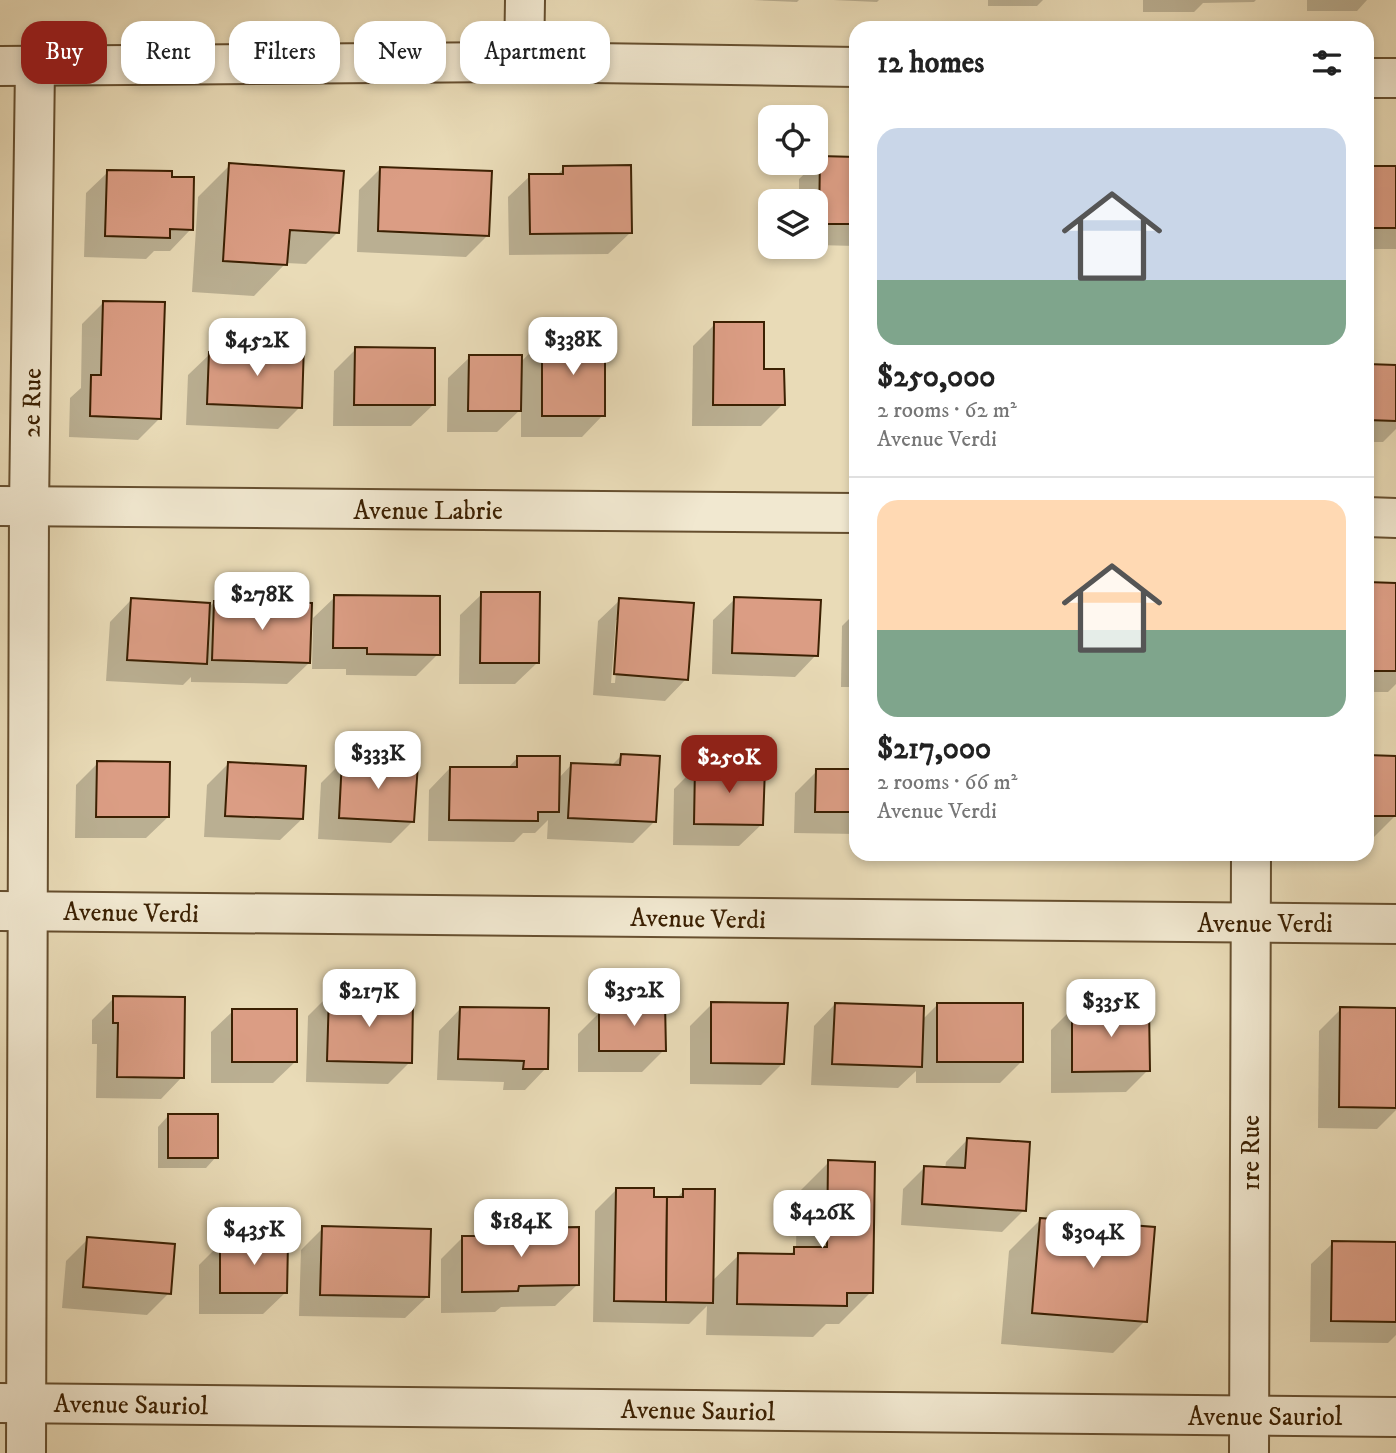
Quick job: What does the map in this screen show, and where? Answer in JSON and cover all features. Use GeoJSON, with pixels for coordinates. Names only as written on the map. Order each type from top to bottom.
{"type":"FeatureCollection","features":[{"type":"Feature","properties":{"kind":"street"},"geometry":{"type":"LineString","coordinates":[[525,0],[525,21]]}},
{"type":"Feature","properties":{"kind":"street"},"geometry":{"type":"LineString","coordinates":[[18,67],[460,63]]}},
{"type":"Feature","properties":{"kind":"street"},"geometry":{"type":"LineString","coordinates":[[610,63],[849,66]]}},
{"type":"Feature","properties":{"kind":"street","name":"2e Rue"},"geometry":{"type":"LineString","coordinates":[[18,67],[13,1403],[26,1453]]}},
{"type":"Feature","properties":{"kind":"street"},"geometry":{"type":"LineString","coordinates":[[1374,78],[1396,78]]}},
{"type":"Feature","properties":{"kind":"street","name":"Avenue Labrie"},"geometry":{"type":"LineString","coordinates":[[15,506],[849,513]]}},
{"type":"Feature","properties":{"kind":"street"},"geometry":{"type":"LineString","coordinates":[[1374,517],[1396,518]]}},
{"type":"Feature","properties":{"kind":"street","name":"1re Rue"},"geometry":{"type":"LineString","coordinates":[[1249,1453],[1251,861]]}},
{"type":"Feature","properties":{"kind":"street","name":"Avenue Verdi"},"geometry":{"type":"LineString","coordinates":[[15,911],[1396,923]]}},
{"type":"Feature","properties":{"kind":"street","name":"Avenue Sauriol"},"geometry":{"type":"LineString","coordinates":[[13,1403],[1396,1417]]}},
{"type":"Feature","properties":{"kind":"building"},"geometry":{"type":"Polygon","coordinates":[[[828,156],[849,157],[849,224],[828,224],[828,189],[820,189],[820,175],[828,175],[828,156]]]}},
{"type":"Feature","properties":{"kind":"building"},"geometry":{"type":"Polygon","coordinates":[[[229,163],[344,171],[339,233],[290,230],[287,265],[223,261],[229,163]]]}},
{"type":"Feature","properties":{"kind":"building"},"geometry":{"type":"Polygon","coordinates":[[[631,165],[632,233],[530,234],[529,174],[563,174],[563,166],[631,165]]]}},
{"type":"Feature","properties":{"kind":"building"},"geometry":{"type":"Polygon","coordinates":[[[1374,166],[1396,166],[1396,228],[1374,228],[1374,166]]]}},
{"type":"Feature","properties":{"kind":"building"},"geometry":{"type":"Polygon","coordinates":[[[380,167],[492,171],[489,236],[378,231],[380,167]]]}},
{"type":"Feature","properties":{"kind":"building"},"geometry":{"type":"Polygon","coordinates":[[[107,170],[172,171],[172,177],[194,177],[193,230],[170,229],[170,238],[105,236],[107,170]]]}},
{"type":"Feature","properties":{"kind":"building"},"geometry":{"type":"Polygon","coordinates":[[[103,301],[165,302],[161,419],[90,416],[91,375],[101,375],[103,301]]]}},
{"type":"Feature","properties":{"kind":"building"},"geometry":{"type":"Polygon","coordinates":[[[714,322],[764,322],[764,369],[784,369],[785,405],[713,405],[714,322]]]}},
{"type":"Feature","properties":{"kind":"building"},"geometry":{"type":"Polygon","coordinates":[[[542,338],[605,338],[605,416],[542,416],[542,338]]]}},
{"type":"Feature","properties":{"kind":"building"},"geometry":{"type":"Polygon","coordinates":[[[282,342],[304,343],[302,408],[207,404],[209,352],[281,354],[282,342]]]}},
{"type":"Feature","properties":{"kind":"building"},"geometry":{"type":"Polygon","coordinates":[[[355,347],[435,348],[435,405],[354,405],[355,347]]]}},
{"type":"Feature","properties":{"kind":"building"},"geometry":{"type":"Polygon","coordinates":[[[469,355],[522,355],[521,411],[468,411],[469,355]]]}},
{"type":"Feature","properties":{"kind":"building"},"geometry":{"type":"Polygon","coordinates":[[[1374,364],[1396,365],[1396,421],[1374,420],[1374,364]]]}},
{"type":"Feature","properties":{"kind":"building"},"geometry":{"type":"Polygon","coordinates":[[[1374,582],[1396,583],[1396,671],[1374,671],[1374,582]]]}},
{"type":"Feature","properties":{"kind":"building"},"geometry":{"type":"Polygon","coordinates":[[[481,592],[540,592],[539,663],[480,663],[481,592]]]}},
{"type":"Feature","properties":{"kind":"building"},"geometry":{"type":"Polygon","coordinates":[[[334,595],[440,596],[440,655],[367,654],[367,648],[333,648],[334,595]]]}},
{"type":"Feature","properties":{"kind":"building"},"geometry":{"type":"Polygon","coordinates":[[[734,597],[821,600],[818,656],[732,653],[734,597]]]}},
{"type":"Feature","properties":{"kind":"building"},"geometry":{"type":"Polygon","coordinates":[[[131,598],[210,603],[207,664],[127,660],[131,598]]]}},
{"type":"Feature","properties":{"kind":"building"},"geometry":{"type":"Polygon","coordinates":[[[619,598],[694,603],[688,680],[614,674],[619,598]]]}},
{"type":"Feature","properties":{"kind":"building"},"geometry":{"type":"Polygon","coordinates":[[[214,601],[312,603],[310,663],[212,660],[214,601]]]}},
{"type":"Feature","properties":{"kind":"building"},"geometry":{"type":"Polygon","coordinates":[[[621,754],[660,756],[656,822],[568,818],[571,763],[620,765],[621,754]]]}},
{"type":"Feature","properties":{"kind":"building"},"geometry":{"type":"Polygon","coordinates":[[[1374,755],[1396,756],[1396,816],[1374,816],[1374,755]]]}},
{"type":"Feature","properties":{"kind":"building"},"geometry":{"type":"Polygon","coordinates":[[[517,756],[560,756],[559,812],[538,812],[538,821],[449,820],[450,767],[517,767],[517,756]]]}},
{"type":"Feature","properties":{"kind":"building"},"geometry":{"type":"Polygon","coordinates":[[[342,759],[418,764],[414,822],[339,818],[342,759]]]}},
{"type":"Feature","properties":{"kind":"building"},"geometry":{"type":"Polygon","coordinates":[[[97,761],[170,762],[169,817],[96,817],[97,761]]]}},
{"type":"Feature","properties":{"kind":"building"},"geometry":{"type":"Polygon","coordinates":[[[228,762],[306,766],[303,819],[225,816],[228,762]]]}},
{"type":"Feature","properties":{"kind":"building"},"geometry":{"type":"Polygon","coordinates":[[[695,765],[765,767],[763,825],[694,824],[695,765]]]}},
{"type":"Feature","properties":{"kind":"building"},"geometry":{"type":"Polygon","coordinates":[[[816,769],[849,769],[849,812],[815,812],[816,769]]]}},
{"type":"Feature","properties":{"kind":"building"},"geometry":{"type":"Polygon","coordinates":[[[329,993],[379,994],[379,999],[413,1000],[412,1063],[327,1061],[329,993]]]}},
{"type":"Feature","properties":{"kind":"building"},"geometry":{"type":"Polygon","coordinates":[[[113,996],[185,997],[184,1078],[117,1077],[118,1023],[113,1023],[113,996]]]}},
{"type":"Feature","properties":{"kind":"building"},"geometry":{"type":"Polygon","coordinates":[[[665,1002],[666,1051],[599,1051],[599,1010],[629,1010],[628,1003],[665,1002]]]}},
{"type":"Feature","properties":{"kind":"building"},"geometry":{"type":"Polygon","coordinates":[[[711,1002],[788,1003],[784,1064],[711,1063],[711,1002]]]}},
{"type":"Feature","properties":{"kind":"building"},"geometry":{"type":"Polygon","coordinates":[[[835,1003],[924,1006],[922,1067],[832,1064],[835,1003]]]}},
{"type":"Feature","properties":{"kind":"building"},"geometry":{"type":"Polygon","coordinates":[[[937,1003],[1023,1003],[1023,1062],[937,1062],[937,1003]]]}},
{"type":"Feature","properties":{"kind":"building"},"geometry":{"type":"Polygon","coordinates":[[[1149,1006],[1150,1071],[1072,1072],[1072,1007],[1149,1006]]]}},
{"type":"Feature","properties":{"kind":"building"},"geometry":{"type":"Polygon","coordinates":[[[460,1007],[549,1008],[548,1069],[523,1069],[524,1061],[458,1059],[460,1007]]]}},
{"type":"Feature","properties":{"kind":"building"},"geometry":{"type":"Polygon","coordinates":[[[1340,1007],[1396,1008],[1396,1108],[1339,1107],[1340,1007]]]}},
{"type":"Feature","properties":{"kind":"building"},"geometry":{"type":"Polygon","coordinates":[[[232,1009],[297,1009],[297,1062],[232,1062],[232,1009]]]}},
{"type":"Feature","properties":{"kind":"building"},"geometry":{"type":"Polygon","coordinates":[[[168,1114],[218,1114],[218,1158],[168,1158],[168,1114]]]}},
{"type":"Feature","properties":{"kind":"building"},"geometry":{"type":"Polygon","coordinates":[[[967,1138],[1030,1142],[1026,1211],[922,1204],[924,1166],[965,1168],[967,1138]]]}},
{"type":"Feature","properties":{"kind":"building"},"geometry":{"type":"Polygon","coordinates":[[[828,1160],[875,1162],[873,1293],[847,1293],[847,1306],[737,1304],[738,1253],[794,1254],[794,1247],[827,1247],[828,1160]]]}},
{"type":"Feature","properties":{"kind":"building"},"geometry":{"type":"Polygon","coordinates":[[[616,1188],[654,1188],[654,1197],[667,1197],[666,1302],[614,1301],[616,1188]]]}},
{"type":"Feature","properties":{"kind":"building"},"geometry":{"type":"Polygon","coordinates":[[[683,1189],[715,1189],[713,1303],[666,1302],[667,1197],[683,1197],[683,1189]]]}},
{"type":"Feature","properties":{"kind":"building"},"geometry":{"type":"Polygon","coordinates":[[[1040,1218],[1155,1227],[1147,1322],[1032,1313],[1040,1218]]]}},
{"type":"Feature","properties":{"kind":"building"},"geometry":{"type":"Polygon","coordinates":[[[322,1226],[431,1229],[429,1297],[320,1295],[322,1226]]]}},
{"type":"Feature","properties":{"kind":"building"},"geometry":{"type":"Polygon","coordinates":[[[579,1227],[579,1285],[519,1286],[518,1291],[462,1292],[462,1236],[502,1236],[501,1228],[579,1227]]]}},
{"type":"Feature","properties":{"kind":"building"},"geometry":{"type":"Polygon","coordinates":[[[87,1237],[175,1244],[171,1294],[83,1287],[87,1237]]]}},
{"type":"Feature","properties":{"kind":"building"},"geometry":{"type":"Polygon","coordinates":[[[220,1241],[288,1242],[287,1293],[220,1293],[220,1241]]]}},
{"type":"Feature","properties":{"kind":"building"},"geometry":{"type":"Polygon","coordinates":[[[1332,1241],[1396,1242],[1396,1322],[1331,1321],[1332,1241]]]}}]}
